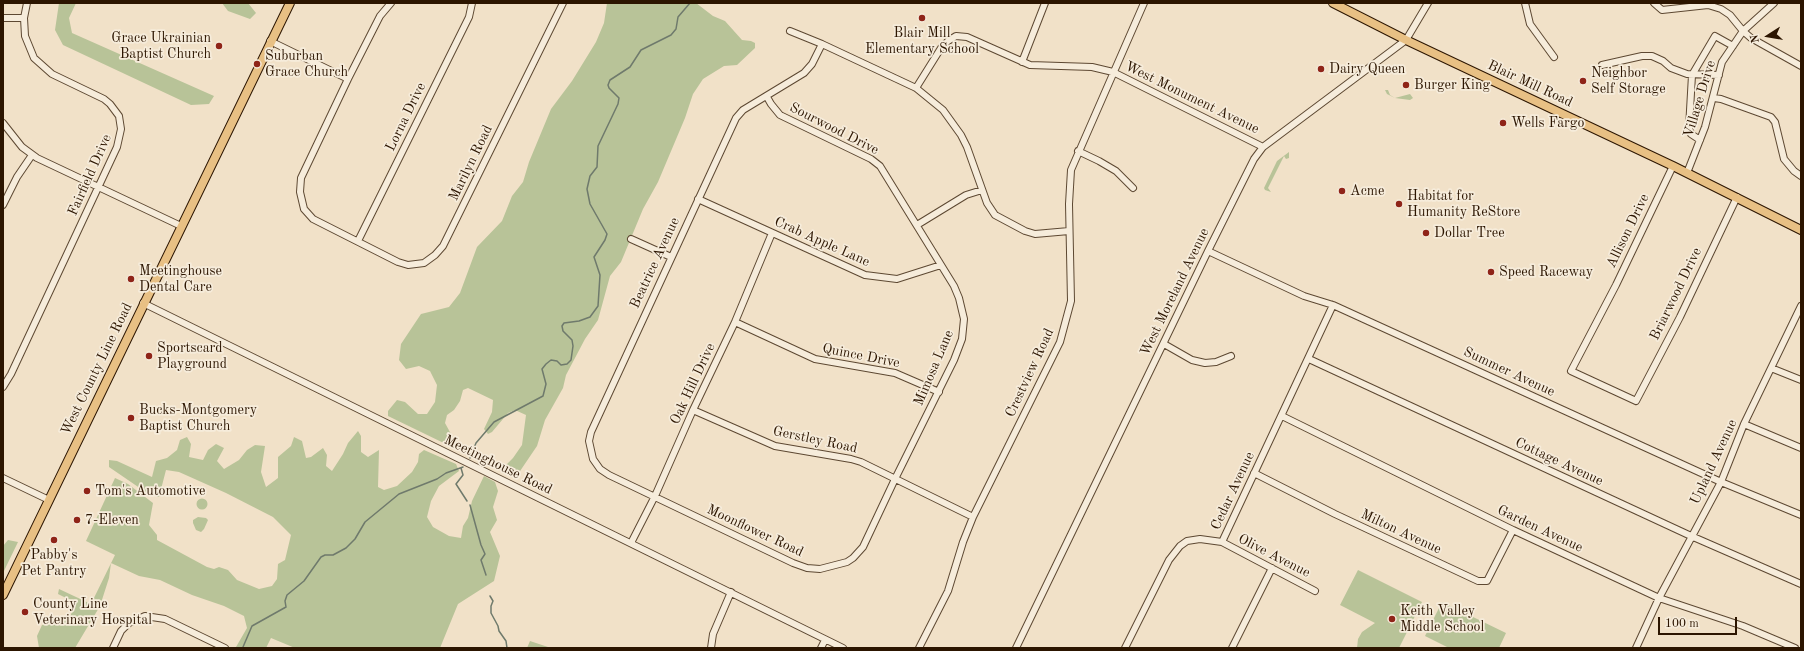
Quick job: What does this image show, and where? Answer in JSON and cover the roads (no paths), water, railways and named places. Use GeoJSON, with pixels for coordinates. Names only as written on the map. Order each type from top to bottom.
{"type":"FeatureCollection","features":[{"type":"Feature","properties":{"kind":"main road","name":"West County Line Road"},"geometry":{"type":"LineString","coordinates":[[3,595],[270,41],[290,3]]}},
{"type":"Feature","properties":{"kind":"main road","name":"Blair Mill Road"},"geometry":{"type":"LineString","coordinates":[[1333,3],[1406,40],[1673,166],[1801,230]]}},
{"type":"Feature","properties":{"kind":"street","name":"Fairfield Drive"},"geometry":{"type":"LineString","coordinates":[[3,387],[120,141],[122,129],[119,116],[110,104],[52,74],[39,64],[27,43],[24,18],[27,3]]}},
{"type":"Feature","properties":{"kind":"street","name":"Marilyn Road"},"geometry":{"type":"LineString","coordinates":[[391,3],[380,16],[348,79],[301,178],[300,192],[304,209],[313,219],[398,262],[408,264],[424,263],[439,251],[447,238],[563,3]]}},
{"type":"Feature","properties":{"kind":"street","name":"Lorna Drive"},"geometry":{"type":"LineString","coordinates":[[358,241],[469,17],[472,3]]}},
{"type":"Feature","properties":{"kind":"street"},"geometry":{"type":"LineString","coordinates":[[1022,62],[1045,3]]}},
{"type":"Feature","properties":{"kind":"street","name":"West Monument Avenue"},"geometry":{"type":"LineString","coordinates":[[1144,3],[1113,72],[1263,147]]}},
{"type":"Feature","properties":{"kind":"street","name":"West Moreland Avenue"},"geometry":{"type":"LineString","coordinates":[[1016,648],[1247,172],[1263,147],[1406,40],[1428,3]]}},
{"type":"Feature","properties":{"kind":"street"},"geometry":{"type":"LineString","coordinates":[[1525,3],[1530,24],[1554,57]]}},
{"type":"Feature","properties":{"kind":"street"},"geometry":{"type":"LineString","coordinates":[[1654,3],[1662,10],[1708,5],[1721,9],[1730,15],[1742,31],[1751,38],[1801,66]]}},
{"type":"Feature","properties":{"kind":"street","name":"Village Drive"},"geometry":{"type":"LineString","coordinates":[[1687,173],[1714,98],[1722,62],[1742,31],[1774,3]]}},
{"type":"Feature","properties":{"kind":"street"},"geometry":{"type":"LineString","coordinates":[[3,18],[24,18]]}},
{"type":"Feature","properties":{"kind":"street"},"geometry":{"type":"LineString","coordinates":[[790,31],[822,44],[916,88],[943,110],[967,147],[982,190],[992,212],[1025,231],[1035,234],[1069,231]]}},
{"type":"Feature","properties":{"kind":"street"},"geometry":{"type":"LineString","coordinates":[[916,88],[941,48],[956,36],[967,37],[1030,65],[1092,67],[1113,72]]}},
{"type":"Feature","properties":{"kind":"street"},"geometry":{"type":"LineString","coordinates":[[1700,140],[1691,134],[1689,128],[1692,75],[1715,36],[1733,46]]}},
{"type":"Feature","properties":{"kind":"street"},"geometry":{"type":"LineString","coordinates":[[270,41],[348,79]]}},
{"type":"Feature","properties":{"kind":"street","name":"Beatrice Avenue"},"geometry":{"type":"LineString","coordinates":[[655,496],[604,472],[593,459],[589,441],[591,432],[736,118],[743,110],[767,97],[804,73],[812,64],[822,44]]}},
{"type":"Feature","properties":{"kind":"street"},"geometry":{"type":"LineString","coordinates":[[1602,65],[1642,56],[1652,56],[1663,61],[1672,68],[1692,75],[1719,75]]}},
{"type":"Feature","properties":{"kind":"street","name":"Crestview Road"},"geometry":{"type":"LineString","coordinates":[[919,648],[948,591],[963,542],[973,517],[1061,336],[1070,301],[1069,181],[1071,170],[1113,72]]}},
{"type":"Feature","properties":{"kind":"street","name":"Sourwood Drive"},"geometry":{"type":"LineString","coordinates":[[767,97],[780,115],[871,159],[880,166],[941,265]]}},
{"type":"Feature","properties":{"kind":"street"},"geometry":{"type":"LineString","coordinates":[[1714,98],[1721,99],[1771,117],[1775,122],[1784,159],[1794,171],[1801,176]]}},
{"type":"Feature","properties":{"kind":"street"},"geometry":{"type":"LineString","coordinates":[[3,123],[18,142],[32,155],[98,188],[181,226]]}},
{"type":"Feature","properties":{"kind":"street"},"geometry":{"type":"LineString","coordinates":[[1078,151],[1116,171],[1133,188]]}},
{"type":"Feature","properties":{"kind":"street"},"geometry":{"type":"LineString","coordinates":[[3,205],[16,177],[32,155]]}},
{"type":"Feature","properties":{"kind":"street","name":"Allison Drive"},"geometry":{"type":"LineString","coordinates":[[1636,401],[1571,371],[1616,285],[1673,166]]}},
{"type":"Feature","properties":{"kind":"street"},"geometry":{"type":"LineString","coordinates":[[917,225],[966,195],[982,190]]}},
{"type":"Feature","properties":{"kind":"street","name":"Briarwood Drive"},"geometry":{"type":"LineString","coordinates":[[1636,401],[1680,317],[1737,198]]}},
{"type":"Feature","properties":{"kind":"street","name":"Crab Apple Lane"},"geometry":{"type":"LineString","coordinates":[[698,199],[865,275],[897,280],[941,265]]}},
{"type":"Feature","properties":{"kind":"street","name":"Oak Hill Drive"},"geometry":{"type":"LineString","coordinates":[[631,543],[655,496],[693,410],[735,322],[772,233]]}},
{"type":"Feature","properties":{"kind":"street"},"geometry":{"type":"LineString","coordinates":[[631,239],[671,257]]}},
{"type":"Feature","properties":{"kind":"street","name":"Summer Avenue"},"geometry":{"type":"LineString","coordinates":[[1208,251],[1304,296],[1333,304],[1721,482],[1801,515]]}},
{"type":"Feature","properties":{"kind":"street","name":"Mimosa Lane"},"geometry":{"type":"LineString","coordinates":[[894,479],[939,392],[962,339],[964,326],[960,298],[941,265]]}},
{"type":"Feature","properties":{"kind":"street","name":"Meetinghouse Road"},"geometry":{"type":"LineString","coordinates":[[143,303],[842,648]]}},
{"type":"Feature","properties":{"kind":"street","name":"Cedar Avenue"},"geometry":{"type":"LineString","coordinates":[[1125,648],[1169,560],[1176,550],[1187,541],[1196,539],[1222,542],[1309,359],[1333,304]]}},
{"type":"Feature","properties":{"kind":"street","name":"Upland Avenue"},"geometry":{"type":"LineString","coordinates":[[1636,648],[1659,598],[1721,482],[1744,424],[1801,306]]}},
{"type":"Feature","properties":{"kind":"street","name":"Quince Drive"},"geometry":{"type":"LineString","coordinates":[[735,322],[821,362],[894,373],[939,392]]}},
{"type":"Feature","properties":{"kind":"street"},"geometry":{"type":"LineString","coordinates":[[1164,344],[1192,360],[1205,363],[1216,362],[1230,356]]}},
{"type":"Feature","properties":{"kind":"street","name":"Cottage Avenue"},"geometry":{"type":"LineString","coordinates":[[1309,359],[1691,536],[1801,584]]}},
{"type":"Feature","properties":{"kind":"street"},"geometry":{"type":"LineString","coordinates":[[1771,368],[1801,380]]}},
{"type":"Feature","properties":{"kind":"street","name":"Gerstley Road"},"geometry":{"type":"LineString","coordinates":[[693,410],[775,446],[850,459],[973,517]]}},
{"type":"Feature","properties":{"kind":"street","name":"Garden Avenue"},"geometry":{"type":"LineString","coordinates":[[1282,416],[1513,530],[1659,598],[1743,626],[1795,648]]}},
{"type":"Feature","properties":{"kind":"street"},"geometry":{"type":"LineString","coordinates":[[1744,424],[1801,448]]}},
{"type":"Feature","properties":{"kind":"street","name":"Milton Avenue"},"geometry":{"type":"LineString","coordinates":[[1254,473],[1335,514],[1478,581],[1487,581],[1513,530]]}},
{"type":"Feature","properties":{"kind":"street"},"geometry":{"type":"LineString","coordinates":[[3,478],[49,500]]}},
{"type":"Feature","properties":{"kind":"street","name":"Moonflower Road"},"geometry":{"type":"LineString","coordinates":[[655,496],[793,563],[807,568],[820,570],[847,562],[858,554],[866,541],[894,479]]}},
{"type":"Feature","properties":{"kind":"street","name":"Olive Avenue"},"geometry":{"type":"LineString","coordinates":[[1222,542],[1315,591]]}},
{"type":"Feature","properties":{"kind":"street"},"geometry":{"type":"LineString","coordinates":[[1232,648],[1272,568]]}},
{"type":"Feature","properties":{"kind":"street"},"geometry":{"type":"LineString","coordinates":[[711,648],[713,634],[731,592]]}},
{"type":"Feature","properties":{"kind":"street"},"geometry":{"type":"LineString","coordinates":[[113,648],[121,631],[129,623],[145,616],[165,619],[225,648]]}},
{"type":"Feature","properties":{"kind":"street"},"geometry":{"type":"LineString","coordinates":[[821,648],[825,640]]}},
{"type":"Feature","properties":{"kind":"waterway"},"geometry":{"type":"LineString","coordinates":[[470,458],[476,443],[494,422],[543,396],[546,384],[542,369],[551,360],[557,361],[561,365],[567,364],[571,360],[573,346],[572,340],[563,331],[562,326],[564,323],[579,321],[590,317],[598,306],[600,275],[594,257],[605,240],[607,234],[590,204],[587,189],[590,176],[597,167],[598,146],[618,104],[619,98],[608,85],[610,80],[630,67],[641,50],[671,35],[676,29],[678,17],[690,3]]}},
{"type":"Feature","properties":{"kind":"waterway"},"geometry":{"type":"LineString","coordinates":[[243,647],[252,626],[286,607],[285,601],[287,595],[304,581],[321,557],[325,555],[333,555],[346,548],[355,539],[365,522],[399,494],[463,467]]}},
{"type":"Feature","properties":{"kind":"waterway"},"geometry":{"type":"LineString","coordinates":[[461,468],[463,475],[456,484],[467,501]]}},
{"type":"Feature","properties":{"kind":"waterway"},"geometry":{"type":"LineString","coordinates":[[470,505],[485,554],[481,560],[486,575]]}},
{"type":"Feature","properties":{"kind":"waterway"},"geometry":{"type":"LineString","coordinates":[[490,596],[493,601],[491,613],[499,631],[506,641],[507,648]]}},
{"type":"Feature","properties":{"kind":"place","name":"Blair Mill Elementary School"},"geometry":{"type":"Point","coordinates":[922,18]}},
{"type":"Feature","properties":{"kind":"place","name":"Grace Ukrainian Baptist Church"},"geometry":{"type":"Point","coordinates":[219,46]}},
{"type":"Feature","properties":{"kind":"place","name":"Suburban Grace Church"},"geometry":{"type":"Point","coordinates":[257,64]}},
{"type":"Feature","properties":{"kind":"place","name":"Dairy Queen"},"geometry":{"type":"Point","coordinates":[1321,69]}},
{"type":"Feature","properties":{"kind":"place","name":"Neighbor Self Storage"},"geometry":{"type":"Point","coordinates":[1583,81]}},
{"type":"Feature","properties":{"kind":"place","name":"Burger King"},"geometry":{"type":"Point","coordinates":[1406,85]}},
{"type":"Feature","properties":{"kind":"place","name":"Wells Fargo"},"geometry":{"type":"Point","coordinates":[1503,123]}},
{"type":"Feature","properties":{"kind":"place","name":"Acme"},"geometry":{"type":"Point","coordinates":[1342,191]}},
{"type":"Feature","properties":{"kind":"place","name":"Habitat for Humanity ReStore"},"geometry":{"type":"Point","coordinates":[1399,204]}},
{"type":"Feature","properties":{"kind":"place","name":"Dollar Tree"},"geometry":{"type":"Point","coordinates":[1426,233]}},
{"type":"Feature","properties":{"kind":"place","name":"Speed Raceway"},"geometry":{"type":"Point","coordinates":[1491,272]}},
{"type":"Feature","properties":{"kind":"place","name":"Meetinghouse Dental Care"},"geometry":{"type":"Point","coordinates":[131,279]}},
{"type":"Feature","properties":{"kind":"place","name":"Sportscard Playground"},"geometry":{"type":"Point","coordinates":[149,356]}},
{"type":"Feature","properties":{"kind":"place","name":"Bucks-Montgomery Baptist Church"},"geometry":{"type":"Point","coordinates":[131,418]}},
{"type":"Feature","properties":{"kind":"place","name":"Tom's Automotive"},"geometry":{"type":"Point","coordinates":[87,491]}},
{"type":"Feature","properties":{"kind":"place","name":"7-Eleven"},"geometry":{"type":"Point","coordinates":[77,520]}},
{"type":"Feature","properties":{"kind":"place","name":"Pabby's Pet Pantry"},"geometry":{"type":"Point","coordinates":[54,540]}},
{"type":"Feature","properties":{"kind":"place","name":"County Line Veterinary Hospital"},"geometry":{"type":"Point","coordinates":[25,612]}},
{"type":"Feature","properties":{"kind":"place","name":"Keith Valley Middle School"},"geometry":{"type":"Point","coordinates":[1392,619]}}]}
